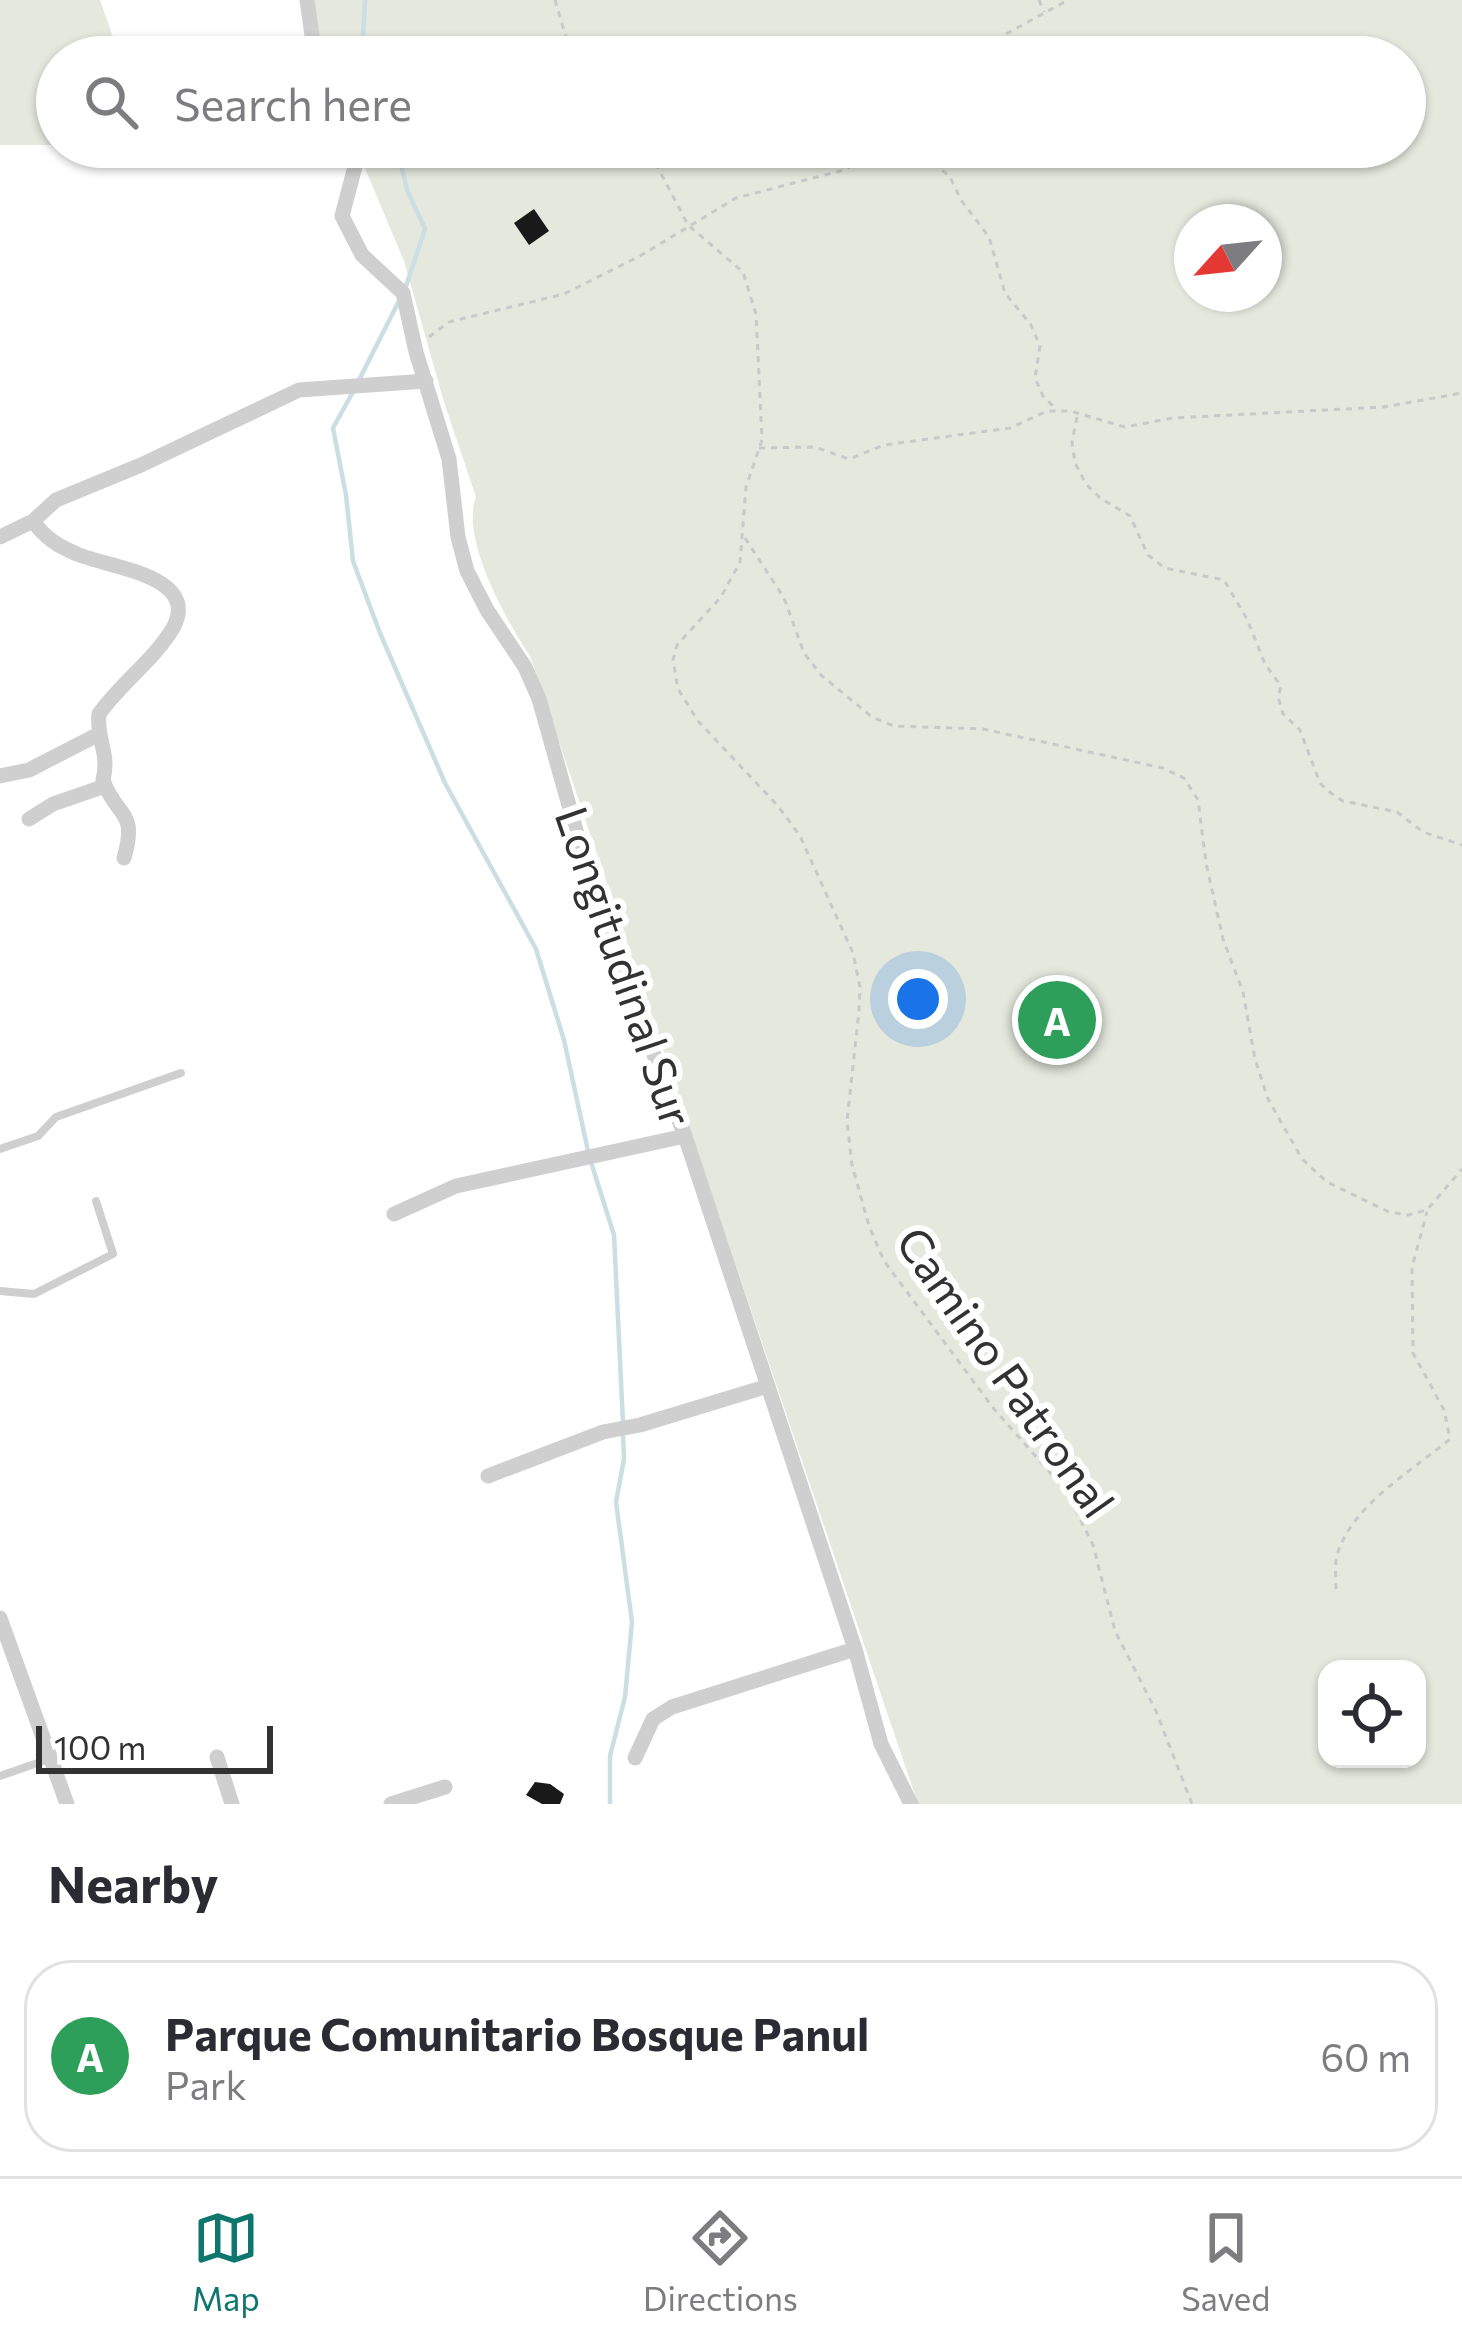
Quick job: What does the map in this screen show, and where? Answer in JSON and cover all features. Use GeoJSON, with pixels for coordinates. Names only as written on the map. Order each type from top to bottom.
{"type":"FeatureCollection","features":[{"type":"Feature","properties":{"kind":"street"},"geometry":{"type":"LineString","coordinates":[[307,0],[312,36]]}},
{"type":"Feature","properties":{"kind":"street","name":"Longitudinal Sur"},"geometry":{"type":"LineString","coordinates":[[355,168],[342,216],[362,255],[403,293],[449,459],[467,571],[539,699],[598,908],[685,1136],[855,1649],[881,1744],[905,1802]]}},
{"type":"Feature","properties":{"kind":"street"},"geometry":{"type":"LineString","coordinates":[[0,537],[33,521],[56,500],[299,390],[426,381]]}},
{"type":"Feature","properties":{"kind":"street"},"geometry":{"type":"LineString","coordinates":[[33,521],[46,539],[75,554],[152,576],[173,595],[178,610],[161,645],[99,714],[99,734],[108,759],[105,786],[129,821],[124,858]]}},
{"type":"Feature","properties":{"kind":"street"},"geometry":{"type":"LineString","coordinates":[[0,776],[29,770],[99,734]]}},
{"type":"Feature","properties":{"kind":"street"},"geometry":{"type":"LineString","coordinates":[[28,819],[53,804],[105,786]]}},
{"type":"Feature","properties":{"kind":"street"},"geometry":{"type":"LineString","coordinates":[[394,1214],[456,1186],[685,1136]]}},
{"type":"Feature","properties":{"kind":"street"},"geometry":{"type":"LineString","coordinates":[[488,1476],[603,1432],[768,1386]]}},
{"type":"Feature","properties":{"kind":"street"},"geometry":{"type":"LineString","coordinates":[[0,1618],[67,1804]]}},
{"type":"Feature","properties":{"kind":"street"},"geometry":{"type":"LineString","coordinates":[[635,1758],[653,1719],[672,1707],[855,1649]]}},
{"type":"Feature","properties":{"kind":"street"},"geometry":{"type":"LineString","coordinates":[[217,1757],[232,1804]]}},
{"type":"Feature","properties":{"kind":"street"},"geometry":{"type":"LineString","coordinates":[[391,1804],[445,1787]]}},
{"type":"Feature","properties":{"kind":"lane"},"geometry":{"type":"LineString","coordinates":[[0,1150],[38,1136],[56,1117],[181,1073]]}},
{"type":"Feature","properties":{"kind":"lane"},"geometry":{"type":"LineString","coordinates":[[0,1291],[34,1294],[113,1254],[96,1201]]}},
{"type":"Feature","properties":{"kind":"lane"},"geometry":{"type":"LineString","coordinates":[[0,1776],[50,1758]]}},
{"type":"Feature","properties":{"kind":"path"},"geometry":{"type":"LineString","coordinates":[[555,0],[566,36]]}},
{"type":"Feature","properties":{"kind":"path"},"geometry":{"type":"LineString","coordinates":[[1039,0],[1045,14]]}},
{"type":"Feature","properties":{"kind":"path"},"geometry":{"type":"LineString","coordinates":[[1004,36],[1068,0]]}},
{"type":"Feature","properties":{"kind":"path","name":"Camino Patronal"},"geometry":{"type":"LineString","coordinates":[[658,168],[688,225],[731,259],[750,287],[763,415],[759,448],[746,487],[740,562],[721,597],[677,645],[673,660],[678,689],[698,721],[800,836],[853,953],[859,1011],[847,1121],[852,1165],[884,1261],[994,1409],[1067,1492],[1093,1545],[1115,1631],[1156,1711],[1192,1804]]}},
{"type":"Feature","properties":{"kind":"path"},"geometry":{"type":"LineString","coordinates":[[416,352],[449,322],[564,294],[640,256],[736,198],[847,168]]}},
{"type":"Feature","properties":{"kind":"path"},"geometry":{"type":"LineString","coordinates":[[940,168],[989,237],[1006,292],[1040,346],[1035,378],[1043,396],[1058,411]]}},
{"type":"Feature","properties":{"kind":"path"},"geometry":{"type":"LineString","coordinates":[[759,448],[815,447],[849,459],[884,445],[1010,428],[1046,411],[1126,427],[1173,418],[1384,407],[1462,393]]}},
{"type":"Feature","properties":{"kind":"path"},"geometry":{"type":"LineString","coordinates":[[1078,414],[1072,442],[1075,463],[1100,498],[1130,516],[1148,555],[1166,568],[1224,580],[1233,590],[1265,664],[1281,686],[1278,698],[1283,714],[1300,730],[1320,783],[1343,802],[1397,812],[1423,832],[1462,844]]}},
{"type":"Feature","properties":{"kind":"path"},"geometry":{"type":"LineString","coordinates":[[742,535],[784,598],[804,653],[821,675],[872,717],[894,726],[982,729],[1163,768],[1184,778],[1198,800],[1214,901],[1244,992],[1255,1059],[1268,1099],[1301,1159],[1327,1183],[1389,1212],[1408,1215],[1427,1210]]}},
{"type":"Feature","properties":{"kind":"path"},"geometry":{"type":"LineString","coordinates":[[1336,1589],[1337,1553],[1351,1529],[1382,1491],[1450,1439],[1444,1411],[1413,1354],[1412,1267],[1427,1210],[1462,1169]]}},
{"type":"Feature","properties":{"kind":"shaded area"},"geometry":{"type":"Polygon","coordinates":[[[0,0],[100,0],[113,36],[36,36],[36,145],[0,145],[0,0]]]}},
{"type":"Feature","properties":{"kind":"shaded area"},"geometry":{"type":"Polygon","coordinates":[[[305,0],[1462,0],[1462,1804],[918,1804],[530,656],[498,601],[480,556],[474,534],[476,497],[404,261],[365,168],[1426,168],[1426,36],[317,36],[305,0]]]}},
{"type":"Feature","properties":{"kind":"building"},"geometry":{"type":"Polygon","coordinates":[[[534,209],[549,231],[529,245],[514,223],[534,209]]]}},
{"type":"Feature","properties":{"kind":"building"},"geometry":{"type":"Polygon","coordinates":[[[535,1782],[550,1784],[564,1794],[560,1804],[542,1804],[526,1795],[535,1782]]]}},
{"type":"Feature","properties":{"kind":"waterway"},"geometry":{"type":"LineString","coordinates":[[363,36],[365,0]]}},
{"type":"Feature","properties":{"kind":"waterway"},"geometry":{"type":"LineString","coordinates":[[402,168],[425,229],[405,289]]}},
{"type":"Feature","properties":{"kind":"waterway"},"geometry":{"type":"LineString","coordinates":[[359,380],[400,299]]}},
{"type":"Feature","properties":{"kind":"waterway"},"geometry":{"type":"LineString","coordinates":[[354,390],[333,428],[353,561],[445,783],[536,949],[564,1040],[588,1151]]}},
{"type":"Feature","properties":{"kind":"waterway"},"geometry":{"type":"LineString","coordinates":[[591,1162],[614,1235],[623,1423]]}},
{"type":"Feature","properties":{"kind":"waterway"},"geometry":{"type":"LineString","coordinates":[[610,1804],[610,1756],[625,1697],[632,1622],[616,1502],[623,1434]]}},
{"type":"Feature","properties":{"kind":"place","name":"Parque Comunitario Bosque Panul"},"geometry":{"type":"Point","coordinates":[1057,1020]}}]}
